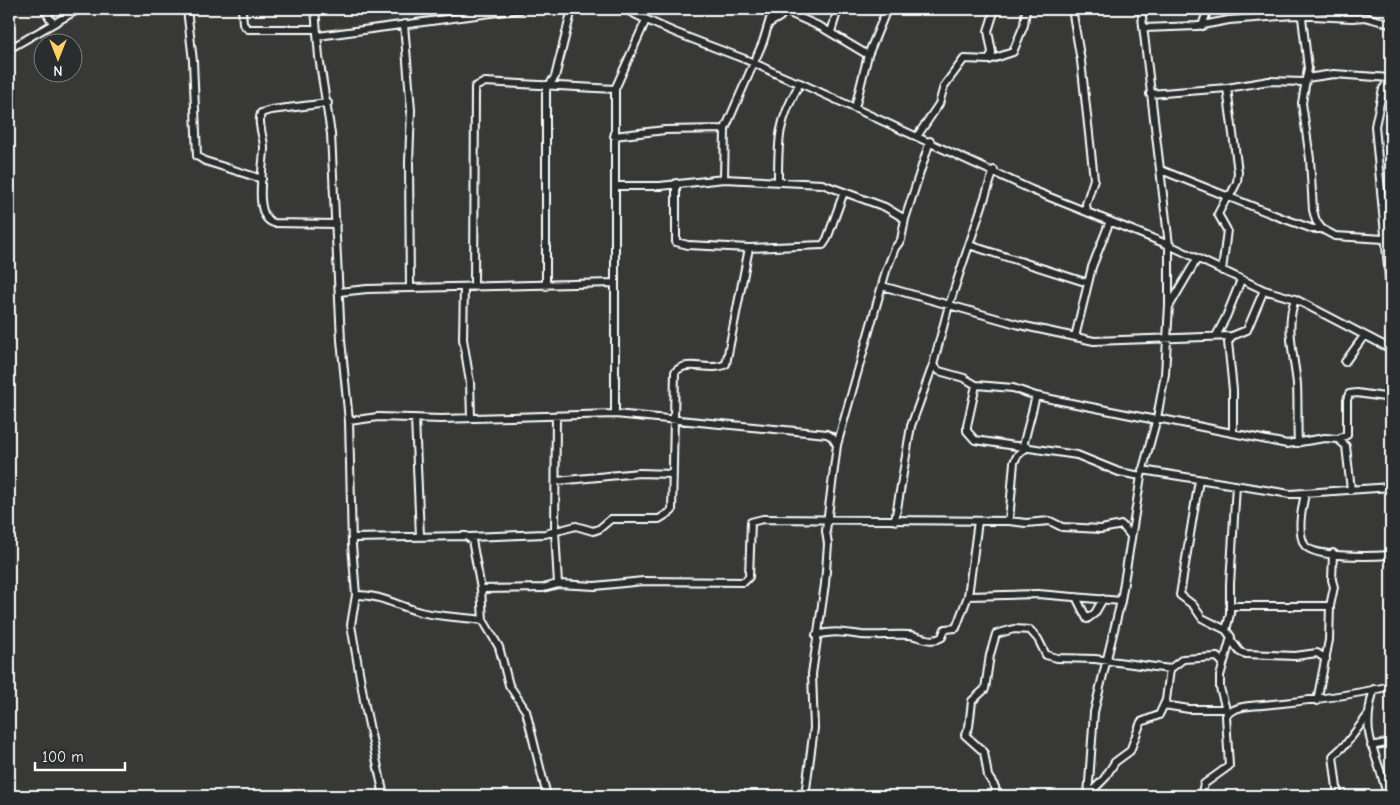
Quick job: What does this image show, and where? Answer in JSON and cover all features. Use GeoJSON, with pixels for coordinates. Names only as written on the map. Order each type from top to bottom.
{"type":"FeatureCollection","features":[{"type":"Feature","properties":{"kind":"street"},"geometry":{"type":"LineString","coordinates":[[44,9],[53,23]]}},
{"type":"Feature","properties":{"kind":"street"},"geometry":{"type":"LineString","coordinates":[[9,48],[79,9]]}},
{"type":"Feature","properties":{"kind":"street"},"geometry":{"type":"LineString","coordinates":[[186,9],[193,62],[197,156],[205,161],[262,179]]}},
{"type":"Feature","properties":{"kind":"street"},"geometry":{"type":"LineString","coordinates":[[242,9],[243,24],[248,29],[317,32],[404,24],[521,9]]}},
{"type":"Feature","properties":{"kind":"street"},"geometry":{"type":"LineString","coordinates":[[315,9],[319,57],[328,103],[349,421],[352,538],[356,595],[351,625],[384,796]]}},
{"type":"Feature","properties":{"kind":"street"},"geometry":{"type":"LineString","coordinates":[[546,286],[547,85],[555,76],[572,9]]}},
{"type":"Feature","properties":{"kind":"street"},"geometry":{"type":"LineString","coordinates":[[625,9],[646,20],[754,63],[918,135],[994,170],[1032,190],[1169,245],[1240,280],[1264,290],[1295,298],[1391,349]]}},
{"type":"Feature","properties":{"kind":"street"},"geometry":{"type":"LineString","coordinates":[[724,179],[725,129],[754,63],[773,9]]}},
{"type":"Feature","properties":{"kind":"street"},"geometry":{"type":"LineString","coordinates":[[770,22],[780,17],[783,9],[831,32],[868,55]]}},
{"type":"Feature","properties":{"kind":"street"},"geometry":{"type":"LineString","coordinates":[[831,32],[838,9]]}},
{"type":"Feature","properties":{"kind":"street"},"geometry":{"type":"LineString","coordinates":[[855,108],[868,55],[887,9]]}},
{"type":"Feature","properties":{"kind":"street"},"geometry":{"type":"LineString","coordinates":[[989,60],[992,52],[988,31],[995,9]]}},
{"type":"Feature","properties":{"kind":"street"},"geometry":{"type":"LineString","coordinates":[[918,135],[938,104],[944,86],[962,61],[971,58],[989,60],[1011,54],[1016,48],[1024,25],[1026,9]]}},
{"type":"Feature","properties":{"kind":"street"},"geometry":{"type":"LineString","coordinates":[[1072,9],[1082,66],[1093,170],[1093,183],[1086,204],[1087,211]]}},
{"type":"Feature","properties":{"kind":"street"},"geometry":{"type":"LineString","coordinates":[[1088,796],[1094,712],[1121,601],[1130,535],[1142,473],[1157,419],[1165,374],[1170,305],[1169,245],[1141,9]]}},
{"type":"Feature","properties":{"kind":"street"},"geometry":{"type":"LineString","coordinates":[[1202,26],[1208,9]]}},
{"type":"Feature","properties":{"kind":"street"},"geometry":{"type":"LineString","coordinates":[[1364,9],[1365,17]]}},
{"type":"Feature","properties":{"kind":"street"},"geometry":{"type":"LineString","coordinates":[[1144,28],[1202,26],[1229,20],[1302,12],[1352,18],[1365,17],[1391,24]]}},
{"type":"Feature","properties":{"kind":"street"},"geometry":{"type":"LineString","coordinates":[[1302,12],[1308,68],[1302,103],[1310,159],[1313,210],[1316,221],[1322,229],[1334,236],[1384,239]]}},
{"type":"Feature","properties":{"kind":"street"},"geometry":{"type":"LineString","coordinates":[[615,414],[615,89],[646,20]]}},
{"type":"Feature","properties":{"kind":"street"},"geometry":{"type":"LineString","coordinates":[[404,24],[412,110],[409,162],[410,288]]}},
{"type":"Feature","properties":{"kind":"street"},"geometry":{"type":"LineString","coordinates":[[1308,68],[1317,75]]}},
{"type":"Feature","properties":{"kind":"street"},"geometry":{"type":"LineString","coordinates":[[1150,94],[1227,88],[1268,81],[1305,80],[1317,75],[1339,74],[1390,77],[1383,89],[1375,126],[1391,299]]}},
{"type":"Feature","properties":{"kind":"street"},"geometry":{"type":"LineString","coordinates":[[474,287],[475,87],[485,82],[615,89]]}},
{"type":"Feature","properties":{"kind":"street"},"geometry":{"type":"LineString","coordinates":[[778,182],[780,129],[787,107],[800,83]]}},
{"type":"Feature","properties":{"kind":"street"},"geometry":{"type":"LineString","coordinates":[[1222,271],[1227,230],[1218,214],[1237,182],[1238,172],[1227,88]]}},
{"type":"Feature","properties":{"kind":"street"},"geometry":{"type":"LineString","coordinates":[[328,103],[261,113],[264,148],[262,210],[270,222],[336,224]]}},
{"type":"Feature","properties":{"kind":"street"},"geometry":{"type":"LineString","coordinates":[[614,136],[665,130],[725,129]]}},
{"type":"Feature","properties":{"kind":"street"},"geometry":{"type":"LineString","coordinates":[[805,796],[814,728],[812,674],[816,635],[825,584],[825,562],[828,544],[826,531],[837,445],[882,286],[895,248],[901,240],[905,218],[930,141]]}},
{"type":"Feature","properties":{"kind":"street"},"geometry":{"type":"LineString","coordinates":[[895,521],[911,426],[933,365],[949,305],[994,170]]}},
{"type":"Feature","properties":{"kind":"street"},"geometry":{"type":"LineString","coordinates":[[1160,170],[1229,195],[1290,221],[1313,229],[1322,229]]}},
{"type":"Feature","properties":{"kind":"street"},"geometry":{"type":"LineString","coordinates":[[615,186],[676,184],[724,179],[822,184],[885,207],[905,218]]}},
{"type":"Feature","properties":{"kind":"street"},"geometry":{"type":"LineString","coordinates":[[676,184],[676,242],[688,245],[749,248],[823,245],[827,239],[844,192]]}},
{"type":"Feature","properties":{"kind":"street"},"geometry":{"type":"LineString","coordinates":[[1075,337],[1088,283],[1110,221]]}},
{"type":"Feature","properties":{"kind":"street"},"geometry":{"type":"LineString","coordinates":[[969,245],[1088,283]]}},
{"type":"Feature","properties":{"kind":"street"},"geometry":{"type":"LineString","coordinates":[[352,538],[545,534],[576,526],[593,531],[599,529],[613,518],[659,519],[672,511],[672,420],[676,370],[686,366],[720,366],[728,361],[749,248]]}},
{"type":"Feature","properties":{"kind":"street"},"geometry":{"type":"LineString","coordinates":[[1170,305],[1198,259]]}},
{"type":"Feature","properties":{"kind":"street"},"geometry":{"type":"LineString","coordinates":[[1216,336],[1226,317],[1240,280]]}},
{"type":"Feature","properties":{"kind":"street"},"geometry":{"type":"LineString","coordinates":[[339,292],[410,288],[614,283]]}},
{"type":"Feature","properties":{"kind":"street"},"geometry":{"type":"LineString","coordinates":[[882,286],[1020,325],[1094,340],[1167,340],[1232,336],[1247,330],[1264,290]]}},
{"type":"Feature","properties":{"kind":"street"},"geometry":{"type":"LineString","coordinates":[[464,287],[463,339],[470,382],[470,418]]}},
{"type":"Feature","properties":{"kind":"street"},"geometry":{"type":"LineString","coordinates":[[1295,298],[1290,311],[1290,327],[1296,381],[1298,443]]}},
{"type":"Feature","properties":{"kind":"street"},"geometry":{"type":"LineString","coordinates":[[1232,336],[1228,344],[1233,390],[1233,432]]}},
{"type":"Feature","properties":{"kind":"street"},"geometry":{"type":"LineString","coordinates":[[1345,362],[1364,336]]}},
{"type":"Feature","properties":{"kind":"street"},"geometry":{"type":"LineString","coordinates":[[933,365],[938,370],[976,385],[1014,388],[1036,396],[1233,432],[1266,440],[1298,443],[1325,438],[1338,439],[1347,435],[1347,400],[1350,394],[1391,398]]}},
{"type":"Feature","properties":{"kind":"street"},"geometry":{"type":"LineString","coordinates":[[976,385],[968,416],[969,434],[980,442],[1025,446],[1077,455],[1119,472],[1200,480],[1272,492],[1306,494],[1391,487]]}},
{"type":"Feature","properties":{"kind":"street"},"geometry":{"type":"LineString","coordinates":[[1009,521],[1013,471],[1017,456],[1025,446],[1036,396]]}},
{"type":"Feature","properties":{"kind":"street"},"geometry":{"type":"LineString","coordinates":[[349,421],[378,418],[470,418],[615,414],[714,422],[768,430],[827,434],[832,437],[837,445]]}},
{"type":"Feature","properties":{"kind":"street"},"geometry":{"type":"LineString","coordinates":[[556,416],[557,482],[555,531],[558,584]]}},
{"type":"Feature","properties":{"kind":"street"},"geometry":{"type":"LineString","coordinates":[[415,418],[420,536]]}},
{"type":"Feature","properties":{"kind":"street"},"geometry":{"type":"LineString","coordinates":[[1338,439],[1346,446],[1351,490]]}},
{"type":"Feature","properties":{"kind":"street"},"geometry":{"type":"LineString","coordinates":[[1014,445],[1017,456]]}},
{"type":"Feature","properties":{"kind":"street"},"geometry":{"type":"LineString","coordinates":[[557,482],[639,473],[673,474]]}},
{"type":"Feature","properties":{"kind":"street"},"geometry":{"type":"LineString","coordinates":[[1200,480],[1180,595],[1193,605],[1202,618],[1226,630],[1240,652],[1246,654],[1295,656],[1317,653],[1326,659]]}},
{"type":"Feature","properties":{"kind":"street"},"geometry":{"type":"LineString","coordinates":[[1226,630],[1230,614],[1236,485]]}},
{"type":"Feature","properties":{"kind":"street"},"geometry":{"type":"LineString","coordinates":[[1306,494],[1301,515],[1303,543],[1310,550],[1356,557],[1391,555]]}},
{"type":"Feature","properties":{"kind":"street"},"geometry":{"type":"LineString","coordinates":[[481,590],[543,588],[558,584],[595,586],[666,580],[744,582],[749,577],[752,521],[763,519],[1009,521],[1026,523],[1050,521],[1062,527],[1101,529],[1122,525],[1130,535]]}},
{"type":"Feature","properties":{"kind":"street"},"geometry":{"type":"LineString","coordinates":[[816,635],[832,631],[862,635],[908,635],[924,640],[939,639],[945,629],[956,628],[968,596],[978,522]]}},
{"type":"Feature","properties":{"kind":"street"},"geometry":{"type":"LineString","coordinates":[[469,537],[473,543],[481,590],[483,620],[502,654],[509,685],[526,711],[547,796]]}},
{"type":"Feature","properties":{"kind":"street"},"geometry":{"type":"LineString","coordinates":[[1317,701],[1326,659],[1330,606],[1334,587],[1332,580],[1333,553]]}},
{"type":"Feature","properties":{"kind":"street"},"geometry":{"type":"LineString","coordinates":[[356,595],[371,594],[397,606],[423,612],[483,620]]}},
{"type":"Feature","properties":{"kind":"street"},"geometry":{"type":"LineString","coordinates":[[968,596],[1038,594],[1121,601]]}},
{"type":"Feature","properties":{"kind":"street"},"geometry":{"type":"LineString","coordinates":[[1076,598],[1087,619],[1095,613],[1103,599]]}},
{"type":"Feature","properties":{"kind":"street"},"geometry":{"type":"LineString","coordinates":[[1230,606],[1330,606]]}},
{"type":"Feature","properties":{"kind":"street"},"geometry":{"type":"LineString","coordinates":[[997,796],[988,776],[984,752],[965,735],[969,728],[972,701],[985,689],[990,655],[996,634],[1023,629],[1033,632],[1044,652],[1050,657],[1108,660],[1170,669],[1188,658],[1217,657],[1222,662]]}},
{"type":"Feature","properties":{"kind":"street"},"geometry":{"type":"LineString","coordinates":[[1201,796],[1204,784],[1229,766],[1226,711],[1220,682],[1222,662],[1231,640]]}},
{"type":"Feature","properties":{"kind":"street"},"geometry":{"type":"LineString","coordinates":[[1088,796],[1104,779],[1115,762],[1130,751],[1141,722],[1159,715],[1164,706],[1170,669]]}},
{"type":"Feature","properties":{"kind":"street"},"geometry":{"type":"LineString","coordinates":[[1164,706],[1226,711],[1254,706],[1317,701],[1391,686]]}},
{"type":"Feature","properties":{"kind":"street"},"geometry":{"type":"LineString","coordinates":[[1374,689],[1368,715],[1367,730],[1382,774],[1387,796]]}},
{"type":"Feature","properties":{"kind":"street"},"geometry":{"type":"LineString","coordinates":[[1338,796],[1333,756],[1346,744],[1368,715]]}},
{"type":"Feature","properties":{"kind":"street"},"geometry":{"type":"LineString","coordinates":[[1371,746],[1391,742]]}}]}
